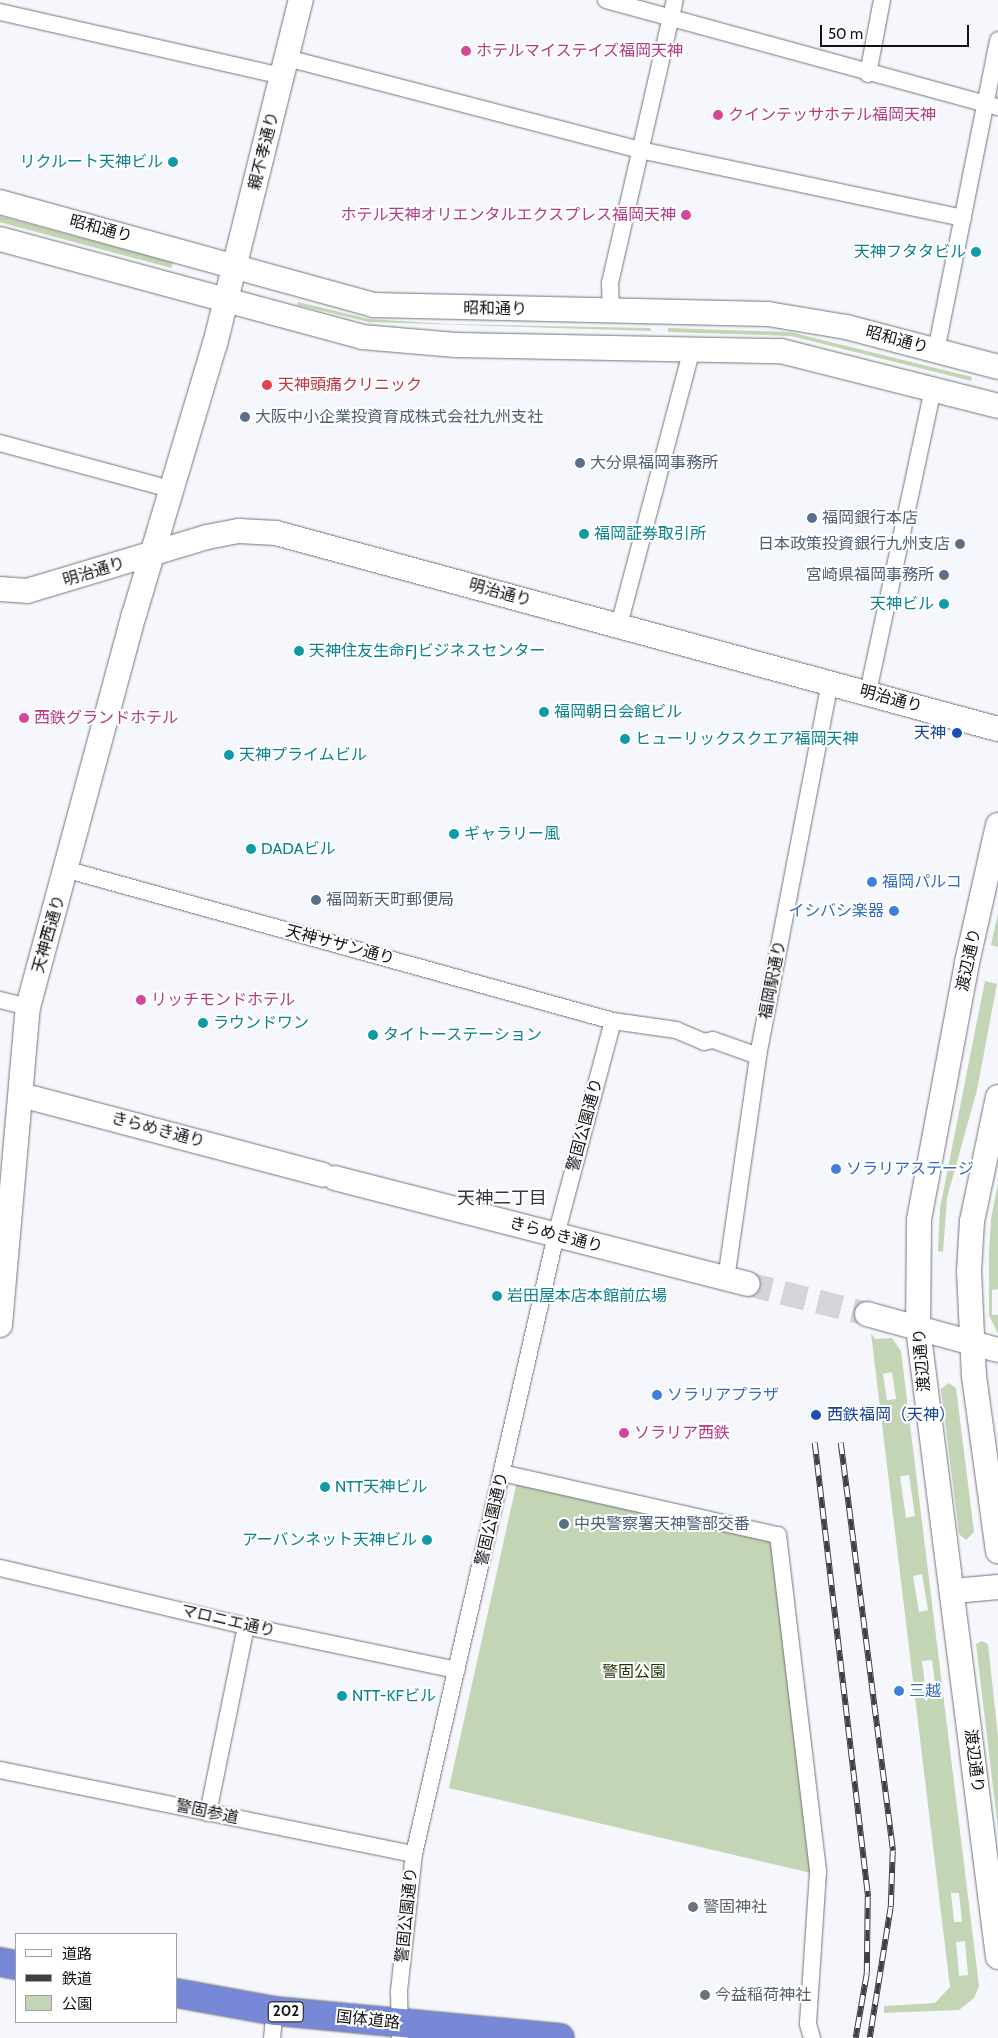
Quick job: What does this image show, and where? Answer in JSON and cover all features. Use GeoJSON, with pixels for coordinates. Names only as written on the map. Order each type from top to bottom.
{"type":"FeatureCollection","features":[{"type":"Feature","properties":{"kind":"highway"},"geometry":{"type":"LineString","coordinates":[[0,1962],[15,1965]]}},
{"type":"Feature","properties":{"kind":"highway","name":"国体道路"},"geometry":{"type":"LineString","coordinates":[[178,1993],[398,2030],[560,2038]]}},
{"type":"Feature","properties":{"kind":"street","name":"親不孝通り"},"geometry":{"type":"LineString","coordinates":[[170,489],[226,301],[301,0]]}},
{"type":"Feature","properties":{"kind":"street"},"geometry":{"type":"LineString","coordinates":[[606,0],[868,74],[991,105]]}},
{"type":"Feature","properties":{"kind":"street"},"geometry":{"type":"LineString","coordinates":[[611,312],[610,283],[675,0]]}},
{"type":"Feature","properties":{"kind":"street"},"geometry":{"type":"LineString","coordinates":[[868,74],[882,0]]}},
{"type":"Feature","properties":{"kind":"street"},"geometry":{"type":"LineString","coordinates":[[0,12],[285,67],[640,150],[963,218]]}},
{"type":"Feature","properties":{"kind":"street"},"geometry":{"type":"LineString","coordinates":[[936,351],[963,218],[991,105],[998,40]]}},
{"type":"Feature","properties":{"kind":"street","name":"昭和通り"},"geometry":{"type":"LineString","coordinates":[[0,202],[373,305],[611,312],[768,314],[846,327],[998,367]]}},
{"type":"Feature","properties":{"kind":"street"},"geometry":{"type":"LineString","coordinates":[[0,238],[362,337],[456,345],[781,351],[998,406]]}},
{"type":"Feature","properties":{"kind":"street"},"geometry":{"type":"LineString","coordinates":[[619,625],[692,349]]}},
{"type":"Feature","properties":{"kind":"street"},"geometry":{"type":"LineString","coordinates":[[868,692],[933,388]]}},
{"type":"Feature","properties":{"kind":"street"},"geometry":{"type":"LineString","coordinates":[[0,443],[170,489]]}},
{"type":"Feature","properties":{"kind":"street","name":"天神西通り"},"geometry":{"type":"LineString","coordinates":[[0,1325],[7,1173],[20,1095],[28,1007],[68,870],[170,489]]}},
{"type":"Feature","properties":{"kind":"street","name":"明治通り"},"geometry":{"type":"LineString","coordinates":[[0,589],[27,591],[152,554],[239,531],[276,533],[868,692],[998,729]]}},
{"type":"Feature","properties":{"kind":"street","name":"福岡駅通り"},"geometry":{"type":"LineString","coordinates":[[737,1282],[758,1056],[830,683]]}},
{"type":"Feature","properties":{"kind":"street","name":"渡辺通り"},"geometry":{"type":"LineString","coordinates":[[998,826],[967,963],[920,1220],[918,1328],[921,1367],[954,1591],[998,1957]]}},
{"type":"Feature","properties":{"kind":"street","name":"天神サザン通り"},"geometry":{"type":"LineString","coordinates":[[68,870],[613,1021],[676,1030],[690,1038],[704,1042],[713,1040],[758,1056]]}},
{"type":"Feature","properties":{"kind":"street"},"geometry":{"type":"LineString","coordinates":[[0,1000],[28,1007]]}},
{"type":"Feature","properties":{"kind":"street","name":"警固公園通り"},"geometry":{"type":"LineString","coordinates":[[398,2030],[414,1854],[556,1235],[613,1021]]}},
{"type":"Feature","properties":{"kind":"street","name":"きらめき通り"},"geometry":{"type":"LineString","coordinates":[[20,1095],[737,1282]]}},
{"type":"Feature","properties":{"kind":"street"},"geometry":{"type":"LineString","coordinates":[[998,1097],[996,1123],[972,1221],[969,1271],[971,1342],[998,1551]]}},
{"type":"Feature","properties":{"kind":"street"},"geometry":{"type":"LineString","coordinates":[[866,1314],[998,1350]]}},
{"type":"Feature","properties":{"kind":"street"},"geometry":{"type":"LineString","coordinates":[[502,1473],[778,1535],[818,1872],[808,2024],[812,2038]]}},
{"type":"Feature","properties":{"kind":"street","name":"マロニエ通り"},"geometry":{"type":"LineString","coordinates":[[0,1568],[246,1626],[456,1670]]}},
{"type":"Feature","properties":{"kind":"street"},"geometry":{"type":"LineString","coordinates":[[954,1591],[998,1587]]}},
{"type":"Feature","properties":{"kind":"street"},"geometry":{"type":"LineString","coordinates":[[208,1813],[246,1626]]}},
{"type":"Feature","properties":{"kind":"street","name":"警固参道"},"geometry":{"type":"LineString","coordinates":[[0,1770],[414,1854]]}},
{"type":"Feature","properties":{"kind":"street"},"geometry":{"type":"LineString","coordinates":[[272,2038],[275,2011]]}},
{"type":"Feature","properties":{"kind":"green space"},"geometry":{"type":"Polygon","coordinates":[[[0,216],[173,262],[171,268],[0,222],[0,216]]]}},
{"type":"Feature","properties":{"kind":"green space"},"geometry":{"type":"Polygon","coordinates":[[[298,302],[369,319],[448,324],[650,328],[651,331],[369,322],[297,305],[298,302]]]}},
{"type":"Feature","properties":{"kind":"green space"},"geometry":{"type":"Polygon","coordinates":[[[668,328],[790,332],[972,377],[971,381],[791,336],[668,332],[668,328]]]}},
{"type":"Feature","properties":{"kind":"green space"},"geometry":{"type":"Polygon","coordinates":[[[998,913],[998,947],[991,945],[998,913]]]}},
{"type":"Feature","properties":{"kind":"green space"},"geometry":{"type":"Polygon","coordinates":[[[985,981],[997,984],[977,1090],[947,1198],[943,1252],[938,1251],[940,1208],[985,981]]]}},
{"type":"Feature","properties":{"kind":"green space"},"geometry":{"type":"Polygon","coordinates":[[[998,1183],[998,1289],[992,1290],[992,1315],[998,1315],[998,1334],[989,1315],[989,1254],[991,1219],[998,1183]]]}},
{"type":"Feature","properties":{"kind":"green space"},"geometry":{"type":"Polygon","coordinates":[[[871,1333],[875,1339],[892,1338],[901,1351],[979,1986],[974,1998],[959,2010],[884,2013],[884,2006],[935,2003],[950,1987],[871,1333]],[[892,1372],[883,1374],[887,1400],[896,1399],[892,1372]],[[909,1475],[900,1476],[906,1518],[915,1516],[909,1475]],[[922,1574],[913,1576],[919,1612],[928,1610],[922,1574]],[[932,1660],[922,1661],[926,1694],[936,1692],[932,1660]],[[951,1893],[954,1922],[962,1922],[959,1893],[951,1893]],[[965,1941],[956,1942],[959,1976],[968,1975],[965,1941]]]}},
{"type":"Feature","properties":{"kind":"green space"},"geometry":{"type":"Polygon","coordinates":[[[949,1383],[956,1388],[974,1532],[966,1540],[959,1534],[941,1389],[949,1383]]]}},
{"type":"Feature","properties":{"kind":"green space","name":"警固公園"},"geometry":{"type":"Polygon","coordinates":[[[517,1481],[775,1539],[811,1873],[449,1788],[517,1481]]]}},
{"type":"Feature","properties":{"kind":"green space"},"geometry":{"type":"Polygon","coordinates":[[[982,1641],[988,1644],[998,1737],[998,1829],[976,1644],[982,1641]]]}},
{"type":"Feature","properties":{"kind":"tunnel"},"geometry":{"type":"LineString","coordinates":[[748,1284],[867,1314]]}},
{"type":"Feature","properties":{"kind":"railway"},"geometry":{"type":"LineString","coordinates":[[815,1443],[868,1897],[867,1974],[856,2038]]}},
{"type":"Feature","properties":{"kind":"railway"},"geometry":{"type":"LineString","coordinates":[[841,1443],[893,1851],[891,1907],[870,2038]]}},
{"type":"Feature","properties":{"kind":"place","name":"ホテルマイステイズ福岡天神"},"geometry":{"type":"Point","coordinates":[466,51]}},
{"type":"Feature","properties":{"kind":"place","name":"クインテッサホテル福岡天神"},"geometry":{"type":"Point","coordinates":[718,115]}},
{"type":"Feature","properties":{"kind":"place","name":"リクルート天神ビル"},"geometry":{"type":"Point","coordinates":[173,162]}},
{"type":"Feature","properties":{"kind":"place","name":"ホテル天神オリエンタルエクスプレス福岡天神"},"geometry":{"type":"Point","coordinates":[686,215]}},
{"type":"Feature","properties":{"kind":"place","name":"天神フタタビル"},"geometry":{"type":"Point","coordinates":[976,252]}},
{"type":"Feature","properties":{"kind":"place","name":"天神頭痛クリニック"},"geometry":{"type":"Point","coordinates":[267,385]}},
{"type":"Feature","properties":{"kind":"place","name":"大阪中小企業投資育成株式会社九州支社"},"geometry":{"type":"Point","coordinates":[245,417]}},
{"type":"Feature","properties":{"kind":"place","name":"大分県福岡事務所"},"geometry":{"type":"Point","coordinates":[580,463]}},
{"type":"Feature","properties":{"kind":"place","name":"福岡銀行本店"},"geometry":{"type":"Point","coordinates":[812,518]}},
{"type":"Feature","properties":{"kind":"place","name":"福岡証券取引所"},"geometry":{"type":"Point","coordinates":[584,534]}},
{"type":"Feature","properties":{"kind":"place","name":"日本政策投資銀行九州支店"},"geometry":{"type":"Point","coordinates":[960,544]}},
{"type":"Feature","properties":{"kind":"place","name":"宮崎県福岡事務所"},"geometry":{"type":"Point","coordinates":[944,575]}},
{"type":"Feature","properties":{"kind":"place","name":"天神ビル"},"geometry":{"type":"Point","coordinates":[944,604]}},
{"type":"Feature","properties":{"kind":"place","name":"天神住友生命FJビジネスセンター"},"geometry":{"type":"Point","coordinates":[299,651]}},
{"type":"Feature","properties":{"kind":"place","name":"福岡朝日会館ビル"},"geometry":{"type":"Point","coordinates":[544,712]}},
{"type":"Feature","properties":{"kind":"place","name":"西鉄グランドホテル"},"geometry":{"type":"Point","coordinates":[24,718]}},
{"type":"Feature","properties":{"kind":"place","name":"天神"},"geometry":{"type":"Point","coordinates":[957,733]}},
{"type":"Feature","properties":{"kind":"place","name":"ヒューリックスクエア福岡天神"},"geometry":{"type":"Point","coordinates":[625,739]}},
{"type":"Feature","properties":{"kind":"place","name":"天神プライムビル"},"geometry":{"type":"Point","coordinates":[229,755]}},
{"type":"Feature","properties":{"kind":"place","name":"ギャラリー風"},"geometry":{"type":"Point","coordinates":[454,834]}},
{"type":"Feature","properties":{"kind":"place","name":"DADAビル"},"geometry":{"type":"Point","coordinates":[251,849]}},
{"type":"Feature","properties":{"kind":"place","name":"福岡パルコ"},"geometry":{"type":"Point","coordinates":[872,882]}},
{"type":"Feature","properties":{"kind":"place","name":"福岡新天町郵便局"},"geometry":{"type":"Point","coordinates":[316,900]}},
{"type":"Feature","properties":{"kind":"place","name":"イシバシ楽器"},"geometry":{"type":"Point","coordinates":[894,911]}},
{"type":"Feature","properties":{"kind":"place","name":"リッチモンドホテル"},"geometry":{"type":"Point","coordinates":[141,1000]}},
{"type":"Feature","properties":{"kind":"place","name":"ラウンドワン"},"geometry":{"type":"Point","coordinates":[203,1023]}},
{"type":"Feature","properties":{"kind":"place","name":"タイトーステーション"},"geometry":{"type":"Point","coordinates":[373,1035]}},
{"type":"Feature","properties":{"kind":"place","name":"ソラリアステージ"},"geometry":{"type":"Point","coordinates":[836,1169]}},
{"type":"Feature","properties":{"kind":"place","name":"岩田屋本店本館前広場"},"geometry":{"type":"Point","coordinates":[497,1296]}},
{"type":"Feature","properties":{"kind":"place","name":"ソラリアプラザ"},"geometry":{"type":"Point","coordinates":[657,1395]}},
{"type":"Feature","properties":{"kind":"place","name":"西鉄福岡（天神）"},"geometry":{"type":"Point","coordinates":[816,1415]}},
{"type":"Feature","properties":{"kind":"place","name":"ソラリア西鉄"},"geometry":{"type":"Point","coordinates":[624,1433]}},
{"type":"Feature","properties":{"kind":"place","name":"NTT天神ビル"},"geometry":{"type":"Point","coordinates":[325,1487]}},
{"type":"Feature","properties":{"kind":"place","name":"中央警察署天神警部交番"},"geometry":{"type":"Point","coordinates":[564,1524]}},
{"type":"Feature","properties":{"kind":"place","name":"アーバンネット天神ビル"},"geometry":{"type":"Point","coordinates":[427,1540]}},
{"type":"Feature","properties":{"kind":"place","name":"三越"},"geometry":{"type":"Point","coordinates":[899,1691]}},
{"type":"Feature","properties":{"kind":"place","name":"NTT-KFビル"},"geometry":{"type":"Point","coordinates":[342,1696]}},
{"type":"Feature","properties":{"kind":"place","name":"警固神社"},"geometry":{"type":"Point","coordinates":[693,1907]}},
{"type":"Feature","properties":{"kind":"place","name":"今益稲荷神社"},"geometry":{"type":"Point","coordinates":[705,1995]}},
{"type":"Feature","properties":{"kind":"district","name":"天神二丁目"},"geometry":{"type":"Point","coordinates":[502,1198]}}]}
